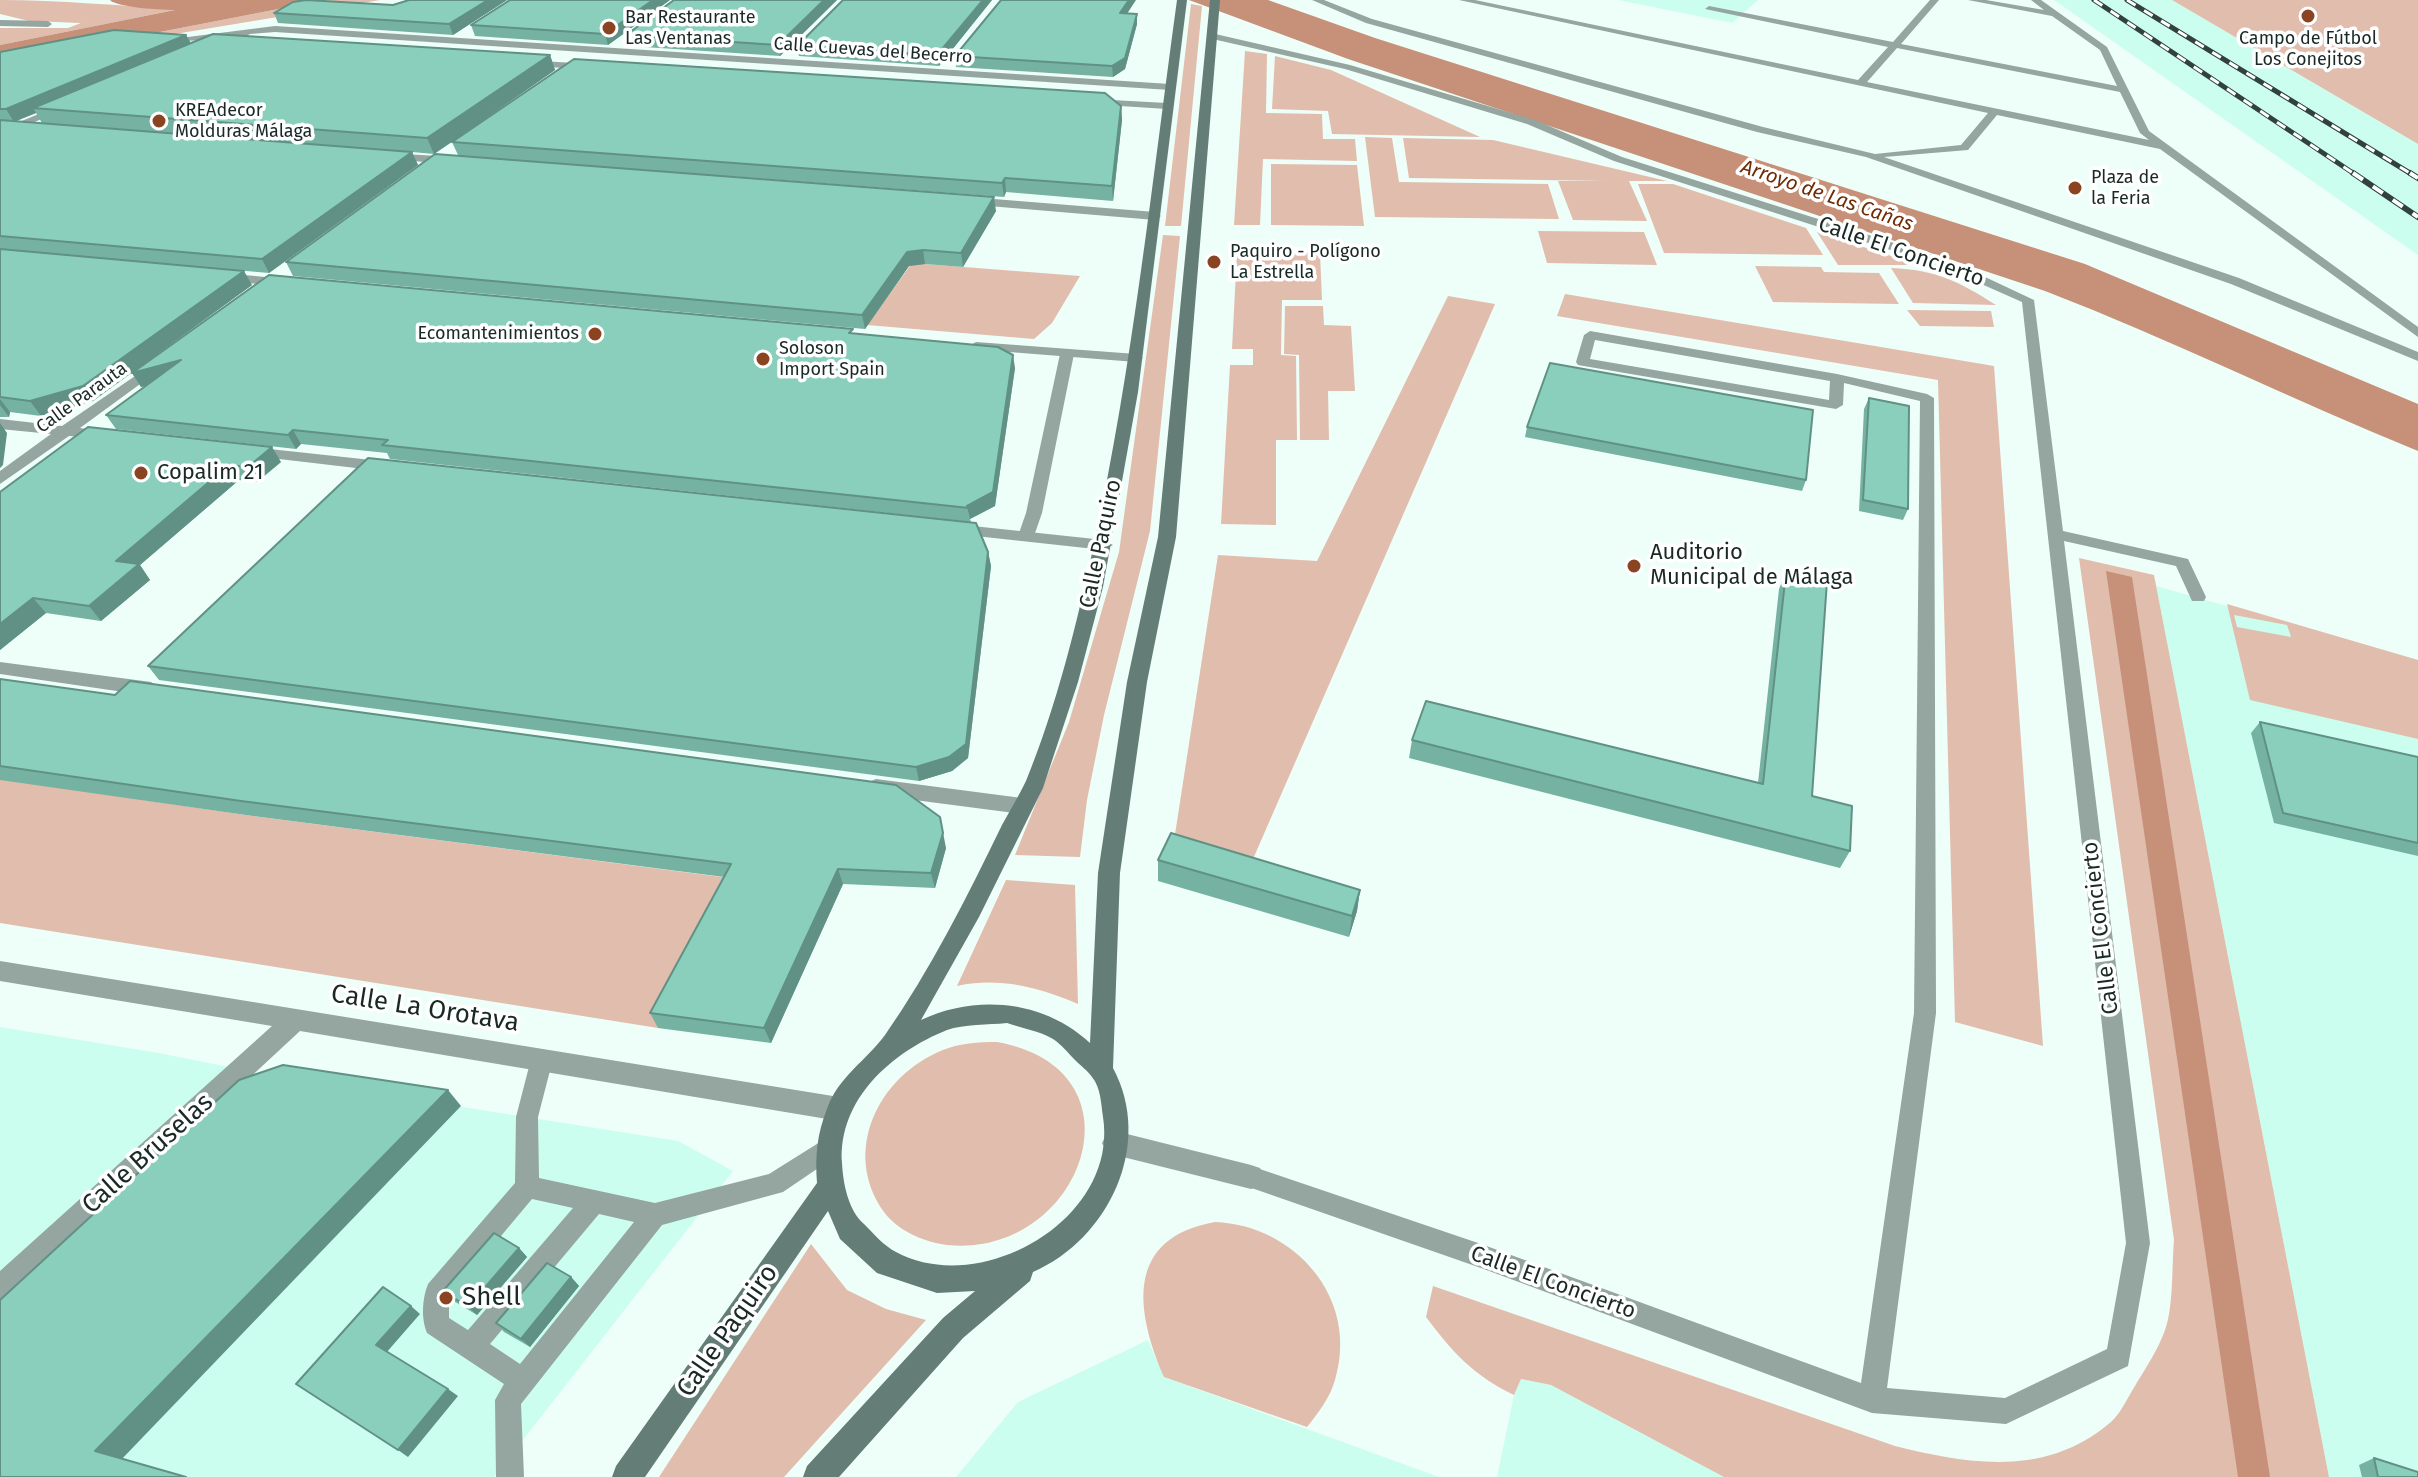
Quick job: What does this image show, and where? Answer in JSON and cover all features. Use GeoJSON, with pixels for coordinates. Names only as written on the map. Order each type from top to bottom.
{"type":"FeatureCollection","features":[{"type":"Feature","properties":{"kind":"main road","name":"Calle Paquiro"},"geometry":{"type":"LineString","coordinates":[[891,1046],[934,981],[1037,779],[1087,614],[1104,545],[1136,358],[1182,1]]}},
{"type":"Feature","properties":{"kind":"main road"},"geometry":{"type":"LineString","coordinates":[[1101,1069],[1109,873],[1137,682],[1167,537],[1214,6]]}},
{"type":"Feature","properties":{"kind":"main road"},"geometry":{"type":"LineString","coordinates":[[818,1477],[953,1328],[1085,1218],[1109,1175],[1118,1130],[1111,1088],[1101,1069],[1061,1031],[1007,1013],[947,1019],[891,1046],[861,1075],[839,1109],[828,1148],[830,1186],[850,1230],[887,1263],[937,1279],[993,1276],[1039,1256]]}},
{"type":"Feature","properties":{"kind":"main road","name":"Calle Paquiro"},"geometry":{"type":"LineString","coordinates":[[627,1477],[830,1186]]}},
{"type":"Feature","properties":{"kind":"street","name":"Calle Cuevas del Becerro"},"geometry":{"type":"LineString","coordinates":[[185,38],[240,35],[275,29],[1170,87]]}},
{"type":"Feature","properties":{"kind":"street"},"geometry":{"type":"LineString","coordinates":[[444,48],[469,32]]}},
{"type":"Feature","properties":{"kind":"street","name":"Calle Cuevas del Becerro"},"geometry":{"type":"LineString","coordinates":[[207,48],[240,35]]}},
{"type":"Feature","properties":{"kind":"street"},"geometry":{"type":"LineString","coordinates":[[221,42],[257,45]]}},
{"type":"Feature","properties":{"kind":"street"},"geometry":{"type":"LineString","coordinates":[[553,78],[625,42]]}},
{"type":"Feature","properties":{"kind":"street"},"geometry":{"type":"LineString","coordinates":[[759,73],[784,62],[794,51]]}},
{"type":"Feature","properties":{"kind":"street"},"geometry":{"type":"LineString","coordinates":[[935,81],[953,60]]}},
{"type":"Feature","properties":{"kind":"street"},"geometry":{"type":"LineString","coordinates":[[508,62],[606,69]]}},
{"type":"Feature","properties":{"kind":"street"},"geometry":{"type":"LineString","coordinates":[[1076,100],[1167,106]]}},
{"type":"Feature","properties":{"kind":"street"},"geometry":{"type":"LineString","coordinates":[[0,134],[69,106]]}},
{"type":"Feature","properties":{"kind":"street"},"geometry":{"type":"LineString","coordinates":[[0,127],[49,130]]}},
{"type":"Feature","properties":{"kind":"street"},"geometry":{"type":"LineString","coordinates":[[414,177],[460,144]]}},
{"type":"Feature","properties":{"kind":"street"},"geometry":{"type":"LineString","coordinates":[[377,155],[466,162]]}},
{"type":"Feature","properties":{"kind":"street"},"geometry":{"type":"LineString","coordinates":[[957,200],[1155,216]]}},
{"type":"Feature","properties":{"kind":"street"},"geometry":{"type":"LineString","coordinates":[[248,298],[293,265]]}},
{"type":"Feature","properties":{"kind":"street"},"geometry":{"type":"LineString","coordinates":[[211,275],[302,284]]}},
{"type":"Feature","properties":{"kind":"street"},"geometry":{"type":"LineString","coordinates":[[967,345],[1136,358]]}},
{"type":"Feature","properties":{"kind":"street","name":"Calle Parauta"},"geometry":{"type":"LineString","coordinates":[[0,479],[175,352]]}},
{"type":"Feature","properties":{"kind":"street"},"geometry":{"type":"LineString","coordinates":[[0,424],[129,438]]}},
{"type":"Feature","properties":{"kind":"street"},"geometry":{"type":"LineString","coordinates":[[241,451],[415,470]]}},
{"type":"Feature","properties":{"kind":"street"},"geometry":{"type":"LineString","coordinates":[[939,527],[1104,545]]}},
{"type":"Feature","properties":{"kind":"street"},"geometry":{"type":"LineString","coordinates":[[0,668],[172,692]]}},
{"type":"Feature","properties":{"kind":"street"},"geometry":{"type":"LineString","coordinates":[[862,785],[1022,806]]}},
{"type":"Feature","properties":{"kind":"street","name":"Calle La Orotava"},"geometry":{"type":"LineString","coordinates":[[0,971],[839,1109]]}},
{"type":"Feature","properties":{"kind":"street","name":"Calle Bruselas"},"geometry":{"type":"LineString","coordinates":[[0,1290],[296,1019]]}},
{"type":"Feature","properties":{"kind":"street","name":"Calle El Concierto"},"geometry":{"type":"LineString","coordinates":[[1115,1143],[1251,1177]]}},
{"type":"Feature","properties":{"kind":"lane"},"geometry":{"type":"LineString","coordinates":[[1316,0],[1369,21],[1761,130],[1869,155],[2235,281],[2418,357]]}},
{"type":"Feature","properties":{"kind":"lane"},"geometry":{"type":"LineString","coordinates":[[1463,0],[2165,147]]}},
{"type":"Feature","properties":{"kind":"lane"},"geometry":{"type":"LineString","coordinates":[[1860,84],[1935,0]]}},
{"type":"Feature","properties":{"kind":"lane"},"geometry":{"type":"LineString","coordinates":[[1972,0],[2057,15]]}},
{"type":"Feature","properties":{"kind":"lane"},"geometry":{"type":"LineString","coordinates":[[2035,0],[2104,49],[2145,133],[2418,333]]}},
{"type":"Feature","properties":{"kind":"lane"},"geometry":{"type":"LineString","coordinates":[[1709,9],[2124,90]]}},
{"type":"Feature","properties":{"kind":"lane"},"geometry":{"type":"LineString","coordinates":[[0,23],[48,24]]}},
{"type":"Feature","properties":{"kind":"lane","name":"Calle El Concierto"},"geometry":{"type":"LineString","coordinates":[[1211,36],[1347,67],[1531,122],[1618,159],[1947,264],[2028,300],[2138,1243],[2119,1357],[2006,1411],[1872,1400],[1481,1256],[1251,1177]]}},
{"type":"Feature","properties":{"kind":"lane"},"geometry":{"type":"LineString","coordinates":[[1869,155],[1964,148],[1994,112]]}},
{"type":"Feature","properties":{"kind":"lane"},"geometry":{"type":"LineString","coordinates":[[1837,378],[1836,405],[1583,362],[1590,335],[1837,378],[1927,398],[1925,1013],[1872,1400]]}},
{"type":"Feature","properties":{"kind":"lane"},"geometry":{"type":"LineString","coordinates":[[1026,536],[1034,513],[1067,354]]}},
{"type":"Feature","properties":{"kind":"lane"},"geometry":{"type":"LineString","coordinates":[[2055,534],[2182,562],[2198,597]]}},
{"type":"Feature","properties":{"kind":"lane"},"geometry":{"type":"LineString","coordinates":[[523,1381],[436,1324],[437,1293],[527,1187],[527,1117],[542,1059]]}},
{"type":"Feature","properties":{"kind":"lane"},"geometry":{"type":"LineString","coordinates":[[527,1187],[655,1215],[775,1184],[828,1148]]}},
{"type":"Feature","properties":{"kind":"lane"},"geometry":{"type":"LineString","coordinates":[[471,1347],[594,1202]]}},
{"type":"Feature","properties":{"kind":"lane"},"geometry":{"type":"LineString","coordinates":[[510,1477],[508,1400],[655,1215]]}},
{"type":"Feature","properties":{"kind":"shaded area"},"geometry":{"type":"Polygon","coordinates":[[[0,0],[180,9],[0,45],[0,28],[68,28],[81,23],[29,21],[0,14],[0,0]]]}},
{"type":"Feature","properties":{"kind":"shaded area"},"geometry":{"type":"Polygon","coordinates":[[[325,0],[380,0],[0,63],[325,0]]]}},
{"type":"Feature","properties":{"kind":"shaded area"},"geometry":{"type":"Polygon","coordinates":[[[1618,0],[1758,0],[1732,23],[1618,0]]]}},
{"type":"Feature","properties":{"kind":"shaded area"},"geometry":{"type":"Polygon","coordinates":[[[2054,0],[2172,0],[2418,144],[2418,255],[2054,0]]]}},
{"type":"Feature","properties":{"kind":"shaded area"},"geometry":{"type":"Polygon","coordinates":[[[2172,0],[2418,0],[2418,144],[2172,0]]]}},
{"type":"Feature","properties":{"kind":"shaded area"},"geometry":{"type":"Polygon","coordinates":[[[1191,4],[1202,6],[1181,226],[1165,226],[1191,4]]]}},
{"type":"Feature","properties":{"kind":"shaded area"},"geometry":{"type":"Polygon","coordinates":[[[1245,51],[1267,54],[1266,113],[1322,114],[1323,139],[1355,139],[1357,161],[1263,159],[1260,225],[1234,225],[1245,51]]]}},
{"type":"Feature","properties":{"kind":"shaded area"},"geometry":{"type":"Polygon","coordinates":[[[1275,56],[1331,70],[1480,137],[1332,134],[1328,111],[1272,109],[1275,56]]]}},
{"type":"Feature","properties":{"kind":"shaded area"},"geometry":{"type":"Polygon","coordinates":[[[1365,137],[1392,138],[1399,182],[1548,184],[1559,219],[1375,217],[1365,137]]]}},
{"type":"Feature","properties":{"kind":"shaded area"},"geometry":{"type":"Polygon","coordinates":[[[1403,138],[1493,140],[1667,181],[1629,181],[1647,221],[1573,220],[1558,181],[1608,181],[1409,178],[1403,138]]]}},
{"type":"Feature","properties":{"kind":"shaded area"},"geometry":{"type":"Polygon","coordinates":[[[1271,164],[1357,165],[1364,226],[1271,225],[1271,164]]]}},
{"type":"Feature","properties":{"kind":"shaded area"},"geometry":{"type":"Polygon","coordinates":[[[1638,184],[1673,184],[1806,228],[1823,255],[1664,253],[1638,184]]]}},
{"type":"Feature","properties":{"kind":"shaded area"},"geometry":{"type":"Polygon","coordinates":[[[1538,231],[1644,232],[1657,265],[1547,263],[1538,231]]]}},
{"type":"Feature","properties":{"kind":"shaded area"},"geometry":{"type":"Polygon","coordinates":[[[1817,232],[1919,265],[1838,265],[1817,232]]]}},
{"type":"Feature","properties":{"kind":"shaded area"},"geometry":{"type":"Polygon","coordinates":[[[1163,235],[1180,236],[1150,531],[1104,715],[1087,800],[1080,857],[1015,855],[1069,722],[1119,552],[1163,235]]]}},
{"type":"Feature","properties":{"kind":"shaded area"},"geometry":{"type":"Polygon","coordinates":[[[1237,252],[1320,253],[1322,300],[1282,300],[1281,355],[1296,356],[1297,440],[1276,440],[1276,525],[1221,524],[1230,365],[1253,365],[1253,349],[1232,349],[1237,252]]]}},
{"type":"Feature","properties":{"kind":"shaded area"},"geometry":{"type":"Polygon","coordinates":[[[912,263],[1080,276],[1052,323],[1034,339],[867,325],[912,263]]]}},
{"type":"Feature","properties":{"kind":"shaded area"},"geometry":{"type":"Polygon","coordinates":[[[1755,266],[1821,267],[1824,272],[1879,273],[1899,304],[1773,302],[1755,266]]]}},
{"type":"Feature","properties":{"kind":"shaded area"},"geometry":{"type":"Polygon","coordinates":[[[1891,268],[1921,271],[1946,278],[1996,305],[1913,303],[1891,268]]]}},
{"type":"Feature","properties":{"kind":"shaded area"},"geometry":{"type":"Polygon","coordinates":[[[1565,294],[1994,366],[2043,1046],[1955,1022],[1938,380],[1557,316],[1565,294]]]}},
{"type":"Feature","properties":{"kind":"shaded area"},"geometry":{"type":"Polygon","coordinates":[[[1448,296],[1495,304],[1246,875],[1172,854],[1218,555],[1317,561],[1448,296]]]}},
{"type":"Feature","properties":{"kind":"shaded area"},"geometry":{"type":"Polygon","coordinates":[[[1285,306],[1323,306],[1324,325],[1351,326],[1355,391],[1328,391],[1329,440],[1300,440],[1299,355],[1284,354],[1285,306]]]}},
{"type":"Feature","properties":{"kind":"shaded area"},"geometry":{"type":"Polygon","coordinates":[[[1907,310],[1991,311],[1994,327],[1920,326],[1907,310]]]}},
{"type":"Feature","properties":{"kind":"shaded area"},"geometry":{"type":"Polygon","coordinates":[[[2079,558],[2154,575],[2329,1477],[1724,1477],[1551,1385],[1521,1379],[1514,1395],[1475,1371],[1426,1317],[1433,1286],[1895,1446],[1923,1453],[1980,1461],[2035,1459],[2061,1452],[2086,1440],[2118,1414],[2155,1352],[2167,1324],[2174,1240],[2079,558]]]}},
{"type":"Feature","properties":{"kind":"shaded area"},"geometry":{"type":"Polygon","coordinates":[[[2156,586],[2418,660],[2418,1477],[2329,1477],[2156,586]]]}},
{"type":"Feature","properties":{"kind":"shaded area"},"geometry":{"type":"Polygon","coordinates":[[[2227,604],[2418,660],[2418,739],[2250,700],[2227,604]],[[2234,615],[2237,627],[2291,637],[2287,625],[2234,615]]]}},
{"type":"Feature","properties":{"kind":"shaded area"},"geometry":{"type":"Polygon","coordinates":[[[0,779],[253,816],[737,879],[658,1028],[0,923],[0,779]]]}},
{"type":"Feature","properties":{"kind":"shaded area"},"geometry":{"type":"Polygon","coordinates":[[[1006,880],[1075,885],[1078,1004],[1019,985],[973,983],[957,986],[1006,880]]]}},
{"type":"Feature","properties":{"kind":"shaded area"},"geometry":{"type":"Polygon","coordinates":[[[0,1027],[159,1053],[298,1081],[678,1141],[733,1171],[494,1477],[0,1477],[0,1027]]]}},
{"type":"Feature","properties":{"kind":"shaded area"},"geometry":{"type":"Polygon","coordinates":[[[997,1042],[1045,1059],[1073,1088],[1085,1122],[1080,1159],[1063,1194],[1033,1223],[994,1241],[947,1245],[929,1241],[904,1230],[890,1219],[872,1189],[866,1165],[867,1141],[873,1118],[884,1097],[900,1078],[920,1062],[956,1046],[997,1042]]]}},
{"type":"Feature","properties":{"kind":"shaded area"},"geometry":{"type":"Polygon","coordinates":[[[1215,1222],[1244,1226],[1271,1237],[1295,1252],[1314,1272],[1329,1295],[1338,1322],[1340,1350],[1335,1380],[1307,1427],[1164,1377],[1147,1327],[1145,1280],[1152,1260],[1165,1244],[1186,1231],[1215,1222]]]}},
{"type":"Feature","properties":{"kind":"shaded area"},"geometry":{"type":"Polygon","coordinates":[[[811,1244],[847,1290],[886,1309],[926,1320],[784,1477],[659,1477],[811,1244]]]}},
{"type":"Feature","properties":{"kind":"shaded area"},"geometry":{"type":"Polygon","coordinates":[[[1148,1340],[1164,1377],[1439,1477],[956,1477],[1018,1402],[1148,1340]]]}},
{"type":"Feature","properties":{"kind":"shaded area"},"geometry":{"type":"Polygon","coordinates":[[[1521,1379],[1551,1385],[1724,1477],[1497,1477],[1514,1395],[1521,1379]]]}},
{"type":"Feature","properties":{"kind":"water"},"geometry":{"type":"Polygon","coordinates":[[[171,0],[325,0],[0,63],[0,45],[175,10],[159,8],[171,0]]]}},
{"type":"Feature","properties":{"kind":"water","name":"Arroyo de Las Cañas"},"geometry":{"type":"Polygon","coordinates":[[[1189,0],[1268,0],[1375,38],[2085,264],[2418,404],[2418,451],[2045,291],[1348,59],[1189,0]]]}},
{"type":"Feature","properties":{"kind":"water"},"geometry":{"type":"Polygon","coordinates":[[[2106,571],[2132,577],[2270,1477],[2238,1477],[2106,571]]]}},
{"type":"Feature","properties":{"kind":"building"},"geometry":{"type":"Polygon","coordinates":[[[409,0],[488,0],[449,24],[274,13],[293,2],[393,5],[409,0]]]}},
{"type":"Feature","properties":{"kind":"building"},"geometry":{"type":"Polygon","coordinates":[[[510,0],[653,0],[605,34],[471,25],[510,0]]]}},
{"type":"Feature","properties":{"kind":"building"},"geometry":{"type":"Polygon","coordinates":[[[674,0],[824,0],[778,45],[626,35],[674,0]]]}},
{"type":"Feature","properties":{"kind":"building"},"geometry":{"type":"Polygon","coordinates":[[[843,0],[983,0],[937,55],[797,46],[843,0]]]}},
{"type":"Feature","properties":{"kind":"building"},"geometry":{"type":"Polygon","coordinates":[[[1001,0],[1129,0],[1120,13],[1137,14],[1125,58],[1112,66],[955,56],[1001,0]]]}},
{"type":"Feature","properties":{"kind":"building"},"geometry":{"type":"Polygon","coordinates":[[[114,30],[186,35],[0,109],[0,52],[114,30]]]}},
{"type":"Feature","properties":{"kind":"building"},"geometry":{"type":"Polygon","coordinates":[[[213,34],[550,55],[427,138],[33,108],[213,34]]]}},
{"type":"Feature","properties":{"kind":"building"},"geometry":{"type":"Polygon","coordinates":[[[574,59],[1105,93],[1121,106],[1112,186],[1005,178],[1002,183],[452,142],[574,59]]]}},
{"type":"Feature","properties":{"kind":"building"},"geometry":{"type":"Polygon","coordinates":[[[0,120],[412,152],[262,259],[0,236],[0,120]]]}},
{"type":"Feature","properties":{"kind":"building"},"geometry":{"type":"Polygon","coordinates":[[[435,154],[994,197],[961,253],[907,252],[862,315],[286,262],[435,154]]]}},
{"type":"Feature","properties":{"kind":"building"},"geometry":{"type":"Polygon","coordinates":[[[0,249],[244,271],[83,386],[30,401],[0,397],[0,249]]]}},
{"type":"Feature","properties":{"kind":"building"},"geometry":{"type":"Polygon","coordinates":[[[269,275],[853,329],[849,333],[998,347],[1013,355],[993,492],[967,506],[969,508],[382,445],[388,440],[293,430],[288,435],[106,415],[181,360],[132,373],[269,275]]]}},
{"type":"Feature","properties":{"kind":"building"},"geometry":{"type":"Polygon","coordinates":[[[1550,363],[1813,410],[1806,480],[1527,427],[1550,363]]]}},
{"type":"Feature","properties":{"kind":"building"},"geometry":{"type":"Polygon","coordinates":[[[1869,398],[1909,406],[1908,509],[1863,500],[1869,398]]]}},
{"type":"Feature","properties":{"kind":"building"},"geometry":{"type":"Polygon","coordinates":[[[88,427],[272,447],[248,467],[229,465],[116,561],[139,564],[89,606],[33,598],[0,624],[0,492],[88,427]]]}},
{"type":"Feature","properties":{"kind":"building"},"geometry":{"type":"Polygon","coordinates":[[[368,458],[976,523],[988,552],[966,744],[949,757],[916,767],[148,666],[368,458]]]}},
{"type":"Feature","properties":{"kind":"building"},"geometry":{"type":"Polygon","coordinates":[[[1786,572],[1827,581],[1812,796],[1852,806],[1850,851],[1412,740],[1426,701],[1763,784],[1786,572]]]}},
{"type":"Feature","properties":{"kind":"building"},"geometry":{"type":"Polygon","coordinates":[[[0,679],[115,695],[130,681],[896,785],[940,817],[943,833],[931,873],[838,869],[764,1028],[650,1013],[731,864],[241,801],[0,766],[0,679]]]}},
{"type":"Feature","properties":{"kind":"building"},"geometry":{"type":"Polygon","coordinates":[[[2260,722],[2418,757],[2418,843],[2283,813],[2260,722]]]}},
{"type":"Feature","properties":{"kind":"building"},"geometry":{"type":"Polygon","coordinates":[[[1171,833],[1360,890],[1352,916],[1158,860],[1171,833]]]}},
{"type":"Feature","properties":{"kind":"building"},"geometry":{"type":"Polygon","coordinates":[[[283,1065],[448,1090],[95,1451],[186,1477],[0,1477],[0,1300],[239,1080],[283,1065]]]}},
{"type":"Feature","properties":{"kind":"building"},"geometry":{"type":"Polygon","coordinates":[[[494,1233],[519,1248],[468,1307],[443,1291],[494,1233]]]}},
{"type":"Feature","properties":{"kind":"building"},"geometry":{"type":"Polygon","coordinates":[[[547,1263],[571,1277],[521,1339],[496,1323],[547,1263]]]}},
{"type":"Feature","properties":{"kind":"building"},"geometry":{"type":"Polygon","coordinates":[[[383,1287],[411,1306],[376,1345],[448,1389],[398,1450],[296,1384],[383,1287]]]}},
{"type":"Feature","properties":{"kind":"building"},"geometry":{"type":"Polygon","coordinates":[[[2374,1458],[2418,1472],[2418,1477],[2378,1477],[2374,1458]]]}},
{"type":"Feature","properties":{"kind":"waterway"},"geometry":{"type":"LineString","coordinates":[[119,0],[166,4],[218,3]]}},
{"type":"Feature","properties":{"kind":"railway"},"geometry":{"type":"LineString","coordinates":[[2094,0],[2356,175]]}},
{"type":"Feature","properties":{"kind":"railway"},"geometry":{"type":"LineString","coordinates":[[2127,0],[2413,175]]}},
{"type":"Feature","properties":{"kind":"railway"},"geometry":{"type":"LineString","coordinates":[[2353,173],[2418,217]]}},
{"type":"Feature","properties":{"kind":"railway"},"geometry":{"type":"LineString","coordinates":[[2410,173],[2418,178]]}},
{"type":"Feature","properties":{"kind":"place","name":"Campo de Fútbol Los Conejitos"},"geometry":{"type":"Point","coordinates":[2308,16]}},
{"type":"Feature","properties":{"kind":"place","name":"Bar Restaurante Las Ventanas"},"geometry":{"type":"Point","coordinates":[609,28]}},
{"type":"Feature","properties":{"kind":"place","name":"KREAdecor Molduras Málaga"},"geometry":{"type":"Point","coordinates":[159,121]}},
{"type":"Feature","properties":{"kind":"place","name":"Plaza de la Feria"},"geometry":{"type":"Point","coordinates":[2075,188]}},
{"type":"Feature","properties":{"kind":"place","name":"Paquiro - Polígono La Estrella"},"geometry":{"type":"Point","coordinates":[1214,262]}},
{"type":"Feature","properties":{"kind":"place","name":"Ecomantenimientos"},"geometry":{"type":"Point","coordinates":[595,334]}},
{"type":"Feature","properties":{"kind":"place","name":"Soloson Import Spain"},"geometry":{"type":"Point","coordinates":[763,359]}},
{"type":"Feature","properties":{"kind":"place","name":"Copalim 21"},"geometry":{"type":"Point","coordinates":[141,473]}},
{"type":"Feature","properties":{"kind":"place","name":"Auditorio Municipal de Málaga"},"geometry":{"type":"Point","coordinates":[1634,566]}},
{"type":"Feature","properties":{"kind":"place","name":"Shell"},"geometry":{"type":"Point","coordinates":[446,1298]}}]}
